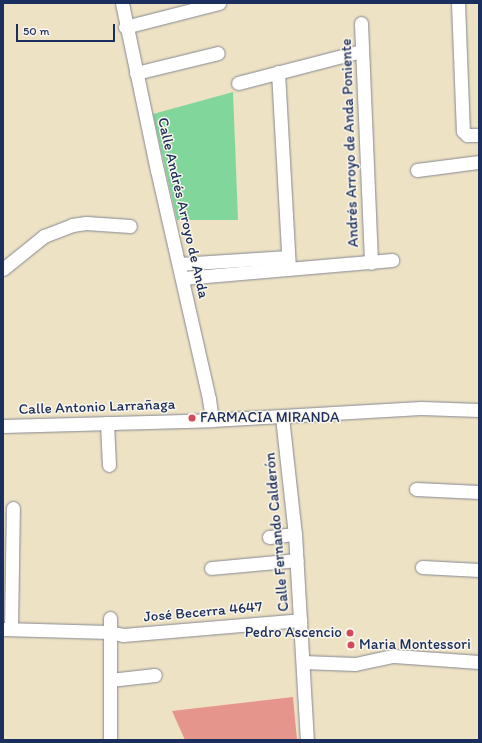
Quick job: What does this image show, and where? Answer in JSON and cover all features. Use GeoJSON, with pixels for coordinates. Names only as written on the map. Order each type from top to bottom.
{"type":"FeatureCollection","features":[{"type":"Feature","properties":{"kind":"street","name":"Calle Andrés Arroyo de Anda"},"geometry":{"type":"LineString","coordinates":[[122,3],[125,27],[183,278],[209,398],[212,420]]}},
{"type":"Feature","properties":{"kind":"street"},"geometry":{"type":"LineString","coordinates":[[125,27],[219,3]]}},
{"type":"Feature","properties":{"kind":"street"},"geometry":{"type":"LineString","coordinates":[[458,3],[463,132],[467,135],[479,135]]}},
{"type":"Feature","properties":{"kind":"street","name":"Andrés Arroyo de Anda Poniente"},"geometry":{"type":"LineString","coordinates":[[361,23],[371,263]]}},
{"type":"Feature","properties":{"kind":"street"},"geometry":{"type":"LineString","coordinates":[[238,83],[362,51]]}},
{"type":"Feature","properties":{"kind":"street"},"geometry":{"type":"LineString","coordinates":[[136,73],[218,53]]}},
{"type":"Feature","properties":{"kind":"street"},"geometry":{"type":"LineString","coordinates":[[278,72],[288,263]]}},
{"type":"Feature","properties":{"kind":"street"},"geometry":{"type":"LineString","coordinates":[[417,170],[479,162]]}},
{"type":"Feature","properties":{"kind":"street"},"geometry":{"type":"LineString","coordinates":[[3,269],[44,236],[72,225],[86,223],[130,226]]}},
{"type":"Feature","properties":{"kind":"street"},"geometry":{"type":"LineString","coordinates":[[179,264],[371,263],[392,260]]}},
{"type":"Feature","properties":{"kind":"street"},"geometry":{"type":"LineString","coordinates":[[183,278],[288,263]]}},
{"type":"Feature","properties":{"kind":"street","name":"Calle Antonio Larrañaga"},"geometry":{"type":"LineString","coordinates":[[3,426],[212,420],[421,408],[479,410]]}},
{"type":"Feature","properties":{"kind":"street","name":"Calle Fernando Calderón"},"geometry":{"type":"LineString","coordinates":[[282,416],[295,534],[307,740]]}},
{"type":"Feature","properties":{"kind":"street"},"geometry":{"type":"LineString","coordinates":[[107,423],[109,465]]}},
{"type":"Feature","properties":{"kind":"street"},"geometry":{"type":"LineString","coordinates":[[416,489],[479,492]]}},
{"type":"Feature","properties":{"kind":"street"},"geometry":{"type":"LineString","coordinates":[[7,629],[13,508]]}},
{"type":"Feature","properties":{"kind":"street"},"geometry":{"type":"LineString","coordinates":[[269,537],[295,534]]}},
{"type":"Feature","properties":{"kind":"street"},"geometry":{"type":"LineString","coordinates":[[211,568],[296,560]]}},
{"type":"Feature","properties":{"kind":"street"},"geometry":{"type":"LineString","coordinates":[[422,567],[479,570]]}},
{"type":"Feature","properties":{"kind":"street"},"geometry":{"type":"LineString","coordinates":[[110,618],[110,740]]}},
{"type":"Feature","properties":{"kind":"street","name":"José Becerra 4647"},"geometry":{"type":"LineString","coordinates":[[7,629],[109,632],[123,635],[300,620]]}},
{"type":"Feature","properties":{"kind":"street"},"geometry":{"type":"LineString","coordinates":[[303,662],[355,664],[394,656],[479,662]]}},
{"type":"Feature","properties":{"kind":"street"},"geometry":{"type":"LineString","coordinates":[[110,680],[155,675]]}},
{"type":"Feature","properties":{"kind":"green space"},"geometry":{"type":"Polygon","coordinates":[[[233,92],[238,220],[177,220],[153,114],[233,92]]]}},
{"type":"Feature","properties":{"kind":"building"},"geometry":{"type":"Polygon","coordinates":[[[293,697],[297,740],[185,740],[172,711],[293,697]]]}},
{"type":"Feature","properties":{"kind":"place","name":"FARMACIA MIRANDA"},"geometry":{"type":"Point","coordinates":[192,418]}},
{"type":"Feature","properties":{"kind":"place","name":"Pedro Ascencio"},"geometry":{"type":"Point","coordinates":[350,633]}},
{"type":"Feature","properties":{"kind":"place","name":"Maria Montessori"},"geometry":{"type":"Point","coordinates":[351,645]}}]}
